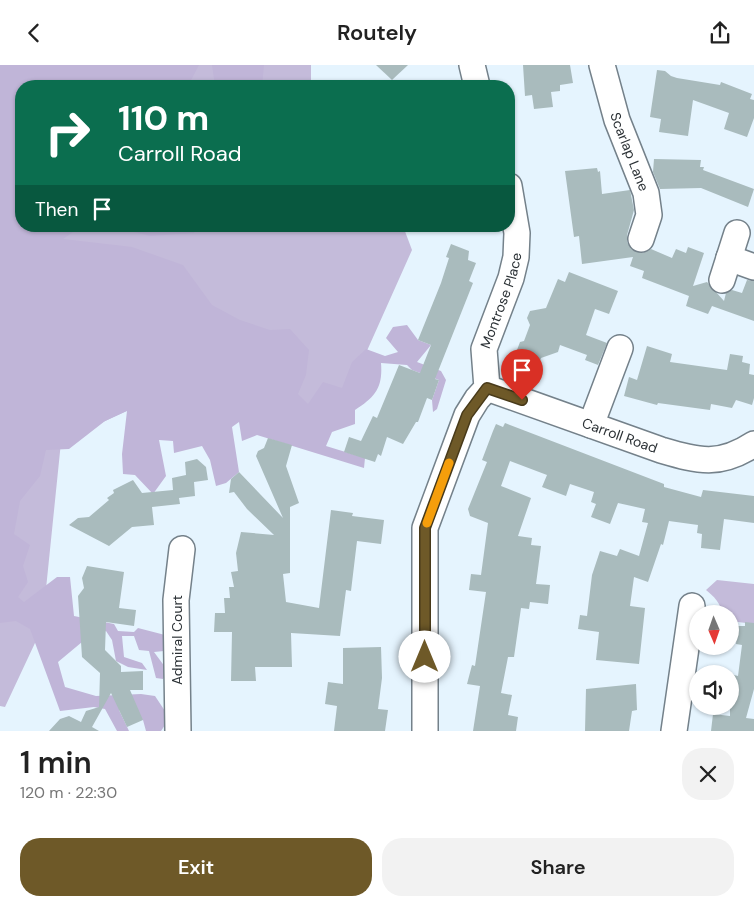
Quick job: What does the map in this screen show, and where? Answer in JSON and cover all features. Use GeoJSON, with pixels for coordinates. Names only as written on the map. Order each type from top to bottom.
{"type":"FeatureCollection","features":[{"type":"Feature","properties":{"kind":"street"},"geometry":{"type":"LineString","coordinates":[[472,65],[476,80]]}},
{"type":"Feature","properties":{"kind":"street","name":"Scarlap Lane"},"geometry":{"type":"LineString","coordinates":[[602,65],[617,120],[647,199],[649,215],[641,239]]}},
{"type":"Feature","properties":{"kind":"street","name":"Montrose Place"},"geometry":{"type":"LineString","coordinates":[[487,388],[484,349],[511,278],[516,257],[517,233],[515,221]]}},
{"type":"Feature","properties":{"kind":"street"},"geometry":{"type":"LineString","coordinates":[[737,233],[726,269],[754,267]]}},
{"type":"Feature","properties":{"kind":"street"},"geometry":{"type":"LineString","coordinates":[[591,425],[620,348]]}},
{"type":"Feature","properties":{"kind":"street"},"geometry":{"type":"LineString","coordinates":[[425,731],[425,528],[467,415],[487,388]]}},
{"type":"Feature","properties":{"kind":"street","name":"Carroll Road"},"geometry":{"type":"LineString","coordinates":[[487,388],[661,450],[686,457],[711,460],[728,459],[754,444]]}},
{"type":"Feature","properties":{"kind":"street","name":"Admiral Court"},"geometry":{"type":"LineString","coordinates":[[178,731],[176,600],[182,549]]}},
{"type":"Feature","properties":{"kind":"street"},"geometry":{"type":"LineString","coordinates":[[674,731],[689,627]]}},
{"type":"Feature","properties":{"kind":"shaded area"},"geometry":{"type":"Polygon","coordinates":[[[0,65],[311,65],[311,80],[15,80],[15,232],[405,232],[412,250],[349,391],[293,433],[284,344],[141,404],[61,442],[42,628],[5,707],[0,706],[0,65]]]}},
{"type":"Feature","properties":{"kind":"shaded area"},"geometry":{"type":"Polygon","coordinates":[[[0,65],[199,65],[191,80],[15,80],[15,232],[73,232],[63,239],[132,247],[183,265],[212,305],[240,320],[270,330],[290,329],[309,350],[306,375],[298,394],[308,404],[323,382],[342,388],[352,362],[366,349],[385,356],[398,352],[386,338],[393,327],[407,325],[418,340],[431,345],[417,362],[441,371],[446,380],[437,409],[433,412],[432,400],[439,380],[412,370],[407,365],[381,363],[379,385],[373,396],[355,410],[355,424],[332,432],[326,446],[365,458],[364,468],[257,435],[242,441],[239,422],[232,427],[239,472],[226,483],[216,486],[210,460],[202,446],[174,453],[173,441],[159,440],[166,476],[153,494],[135,475],[123,474],[122,454],[127,411],[105,421],[69,449],[46,450],[40,476],[20,501],[14,534],[30,545],[23,566],[28,582],[18,597],[24,602],[57,577],[70,577],[74,616],[114,624],[118,631],[134,632],[138,628],[165,635],[164,651],[154,652],[168,671],[163,679],[156,678],[149,651],[139,650],[134,636],[122,636],[124,657],[142,663],[147,670],[128,667],[116,661],[112,640],[106,631],[82,642],[58,662],[65,687],[96,696],[141,694],[155,696],[167,714],[167,722],[161,731],[146,731],[143,720],[119,710],[129,731],[117,731],[105,709],[94,707],[60,711],[30,629],[16,621],[0,623],[0,65]]]}},
{"type":"Feature","properties":{"kind":"shaded area"},"geometry":{"type":"Polygon","coordinates":[[[212,65],[264,65],[263,80],[214,80],[212,65]]]}},
{"type":"Feature","properties":{"kind":"shaded area"},"geometry":{"type":"Polygon","coordinates":[[[134,232],[194,232],[194,233],[150,236],[134,232]]]}},
{"type":"Feature","properties":{"kind":"shaded area"},"geometry":{"type":"Polygon","coordinates":[[[717,580],[754,584],[754,624],[739,622],[739,605],[720,605],[706,590],[717,580]]]}},
{"type":"Feature","properties":{"kind":"building"},"geometry":{"type":"Polygon","coordinates":[[[376,65],[408,65],[392,80],[376,65]]]}},
{"type":"Feature","properties":{"kind":"building"},"geometry":{"type":"Polygon","coordinates":[[[523,65],[570,65],[573,83],[560,85],[560,91],[551,92],[553,107],[534,109],[532,95],[525,96],[523,65]]]}},
{"type":"Feature","properties":{"kind":"building"},"geometry":{"type":"Polygon","coordinates":[[[657,70],[665,71],[677,78],[720,85],[721,82],[752,94],[750,99],[754,100],[754,118],[747,137],[724,129],[729,113],[693,100],[688,136],[659,132],[661,119],[650,117],[657,70]]]}},
{"type":"Feature","properties":{"kind":"building"},"geometry":{"type":"Polygon","coordinates":[[[654,159],[701,160],[700,167],[704,167],[703,170],[754,189],[748,207],[701,188],[660,189],[653,172],[654,159]]]}},
{"type":"Feature","properties":{"kind":"building"},"geometry":{"type":"Polygon","coordinates":[[[597,168],[598,172],[600,171],[602,194],[630,190],[634,210],[627,242],[631,249],[643,253],[651,249],[672,258],[676,249],[686,253],[688,247],[704,253],[693,286],[707,282],[724,301],[726,293],[732,290],[742,293],[747,280],[754,281],[754,321],[712,306],[708,314],[686,306],[689,296],[642,278],[644,271],[630,266],[633,257],[582,264],[579,236],[574,237],[565,171],[597,168]]]}},
{"type":"Feature","properties":{"kind":"building"},"geometry":{"type":"Polygon","coordinates":[[[451,244],[469,251],[468,260],[476,263],[469,281],[473,283],[435,379],[439,380],[432,400],[427,398],[418,422],[416,422],[403,444],[387,437],[381,456],[378,454],[375,462],[344,452],[349,437],[361,441],[373,416],[377,418],[399,365],[420,373],[431,345],[418,340],[441,283],[449,258],[446,257],[451,244]]]}},
{"type":"Feature","properties":{"kind":"building"},"geometry":{"type":"Polygon","coordinates":[[[569,272],[618,291],[609,314],[595,309],[586,335],[607,343],[598,365],[585,360],[587,355],[560,345],[558,352],[541,358],[539,364],[521,358],[517,350],[520,342],[524,341],[530,325],[527,318],[530,311],[546,308],[558,279],[565,282],[569,272]]]}},
{"type":"Feature","properties":{"kind":"building"},"geometry":{"type":"Polygon","coordinates":[[[647,346],[672,354],[670,362],[727,370],[730,354],[743,356],[742,362],[750,364],[749,374],[754,375],[754,398],[752,405],[736,400],[732,408],[711,404],[710,410],[658,403],[657,405],[624,396],[629,377],[637,380],[647,346]]]}},
{"type":"Feature","properties":{"kind":"building"},"geometry":{"type":"Polygon","coordinates":[[[505,423],[664,484],[664,487],[701,497],[703,490],[754,496],[754,523],[724,519],[720,550],[701,548],[702,534],[697,533],[698,525],[669,521],[663,545],[661,544],[648,582],[634,577],[630,606],[645,608],[639,664],[596,660],[599,632],[578,629],[580,615],[587,616],[592,575],[600,551],[617,556],[620,549],[639,556],[648,523],[642,522],[645,509],[618,503],[610,524],[591,517],[596,504],[591,502],[594,492],[570,484],[566,496],[542,487],[547,475],[510,461],[501,486],[531,498],[518,536],[532,538],[531,545],[541,546],[536,584],[550,585],[548,604],[530,602],[529,609],[521,608],[514,657],[508,657],[501,693],[512,695],[508,715],[518,717],[516,731],[473,731],[480,686],[467,684],[472,665],[475,666],[486,592],[469,590],[471,574],[481,575],[488,523],[470,516],[468,509],[487,462],[482,460],[496,424],[503,427],[505,423]]]}},
{"type":"Feature","properties":{"kind":"building"},"geometry":{"type":"Polygon","coordinates":[[[268,438],[292,445],[286,466],[299,503],[290,507],[290,573],[283,574],[286,602],[319,608],[331,510],[353,513],[352,516],[384,520],[381,544],[357,541],[351,591],[346,590],[340,636],[291,633],[292,667],[255,667],[256,681],[231,681],[232,632],[214,632],[215,613],[225,613],[224,598],[230,598],[229,587],[234,587],[231,572],[238,571],[236,553],[241,532],[274,535],[247,509],[234,492],[229,493],[231,479],[239,472],[283,518],[256,456],[258,451],[264,448],[268,438]]]}},
{"type":"Feature","properties":{"kind":"building"},"geometry":{"type":"Polygon","coordinates":[[[197,459],[206,467],[208,480],[194,482],[195,496],[179,498],[180,504],[152,507],[154,525],[132,527],[109,546],[69,525],[78,518],[89,517],[109,500],[107,498],[114,493],[113,490],[133,480],[142,493],[173,490],[172,478],[186,475],[185,462],[197,459]]]}},
{"type":"Feature","properties":{"kind":"building"},"geometry":{"type":"Polygon","coordinates":[[[87,566],[124,572],[119,608],[136,610],[134,626],[106,622],[105,650],[121,666],[121,672],[143,671],[143,690],[130,690],[143,720],[127,727],[111,693],[92,727],[99,731],[49,731],[60,719],[69,716],[81,722],[86,711],[99,707],[100,673],[82,657],[78,596],[84,588],[82,578],[87,566]]]}},
{"type":"Feature","properties":{"kind":"building"},"geometry":{"type":"Polygon","coordinates":[[[745,622],[754,623],[754,689],[746,718],[754,719],[754,731],[711,731],[713,715],[739,715],[739,668],[742,645],[739,644],[739,626],[745,626],[745,622]]]}},
{"type":"Feature","properties":{"kind":"building"},"geometry":{"type":"Polygon","coordinates":[[[381,647],[382,678],[378,709],[388,710],[385,731],[334,731],[337,706],[325,704],[328,682],[343,684],[343,648],[381,647]]]}},
{"type":"Feature","properties":{"kind":"building"},"geometry":{"type":"Polygon","coordinates":[[[636,684],[637,710],[632,711],[629,731],[585,731],[586,689],[636,684]]]}},
{"type":"Feature","properties":{"kind":"slow traffic"},"geometry":{"type":"LineString","coordinates":[[427,523],[449,463]]}},
{"type":"Feature","properties":{"kind":"route"},"geometry":{"type":"LineString","coordinates":[[425,657],[425,528],[467,415],[487,388],[522,400]]}}]}
